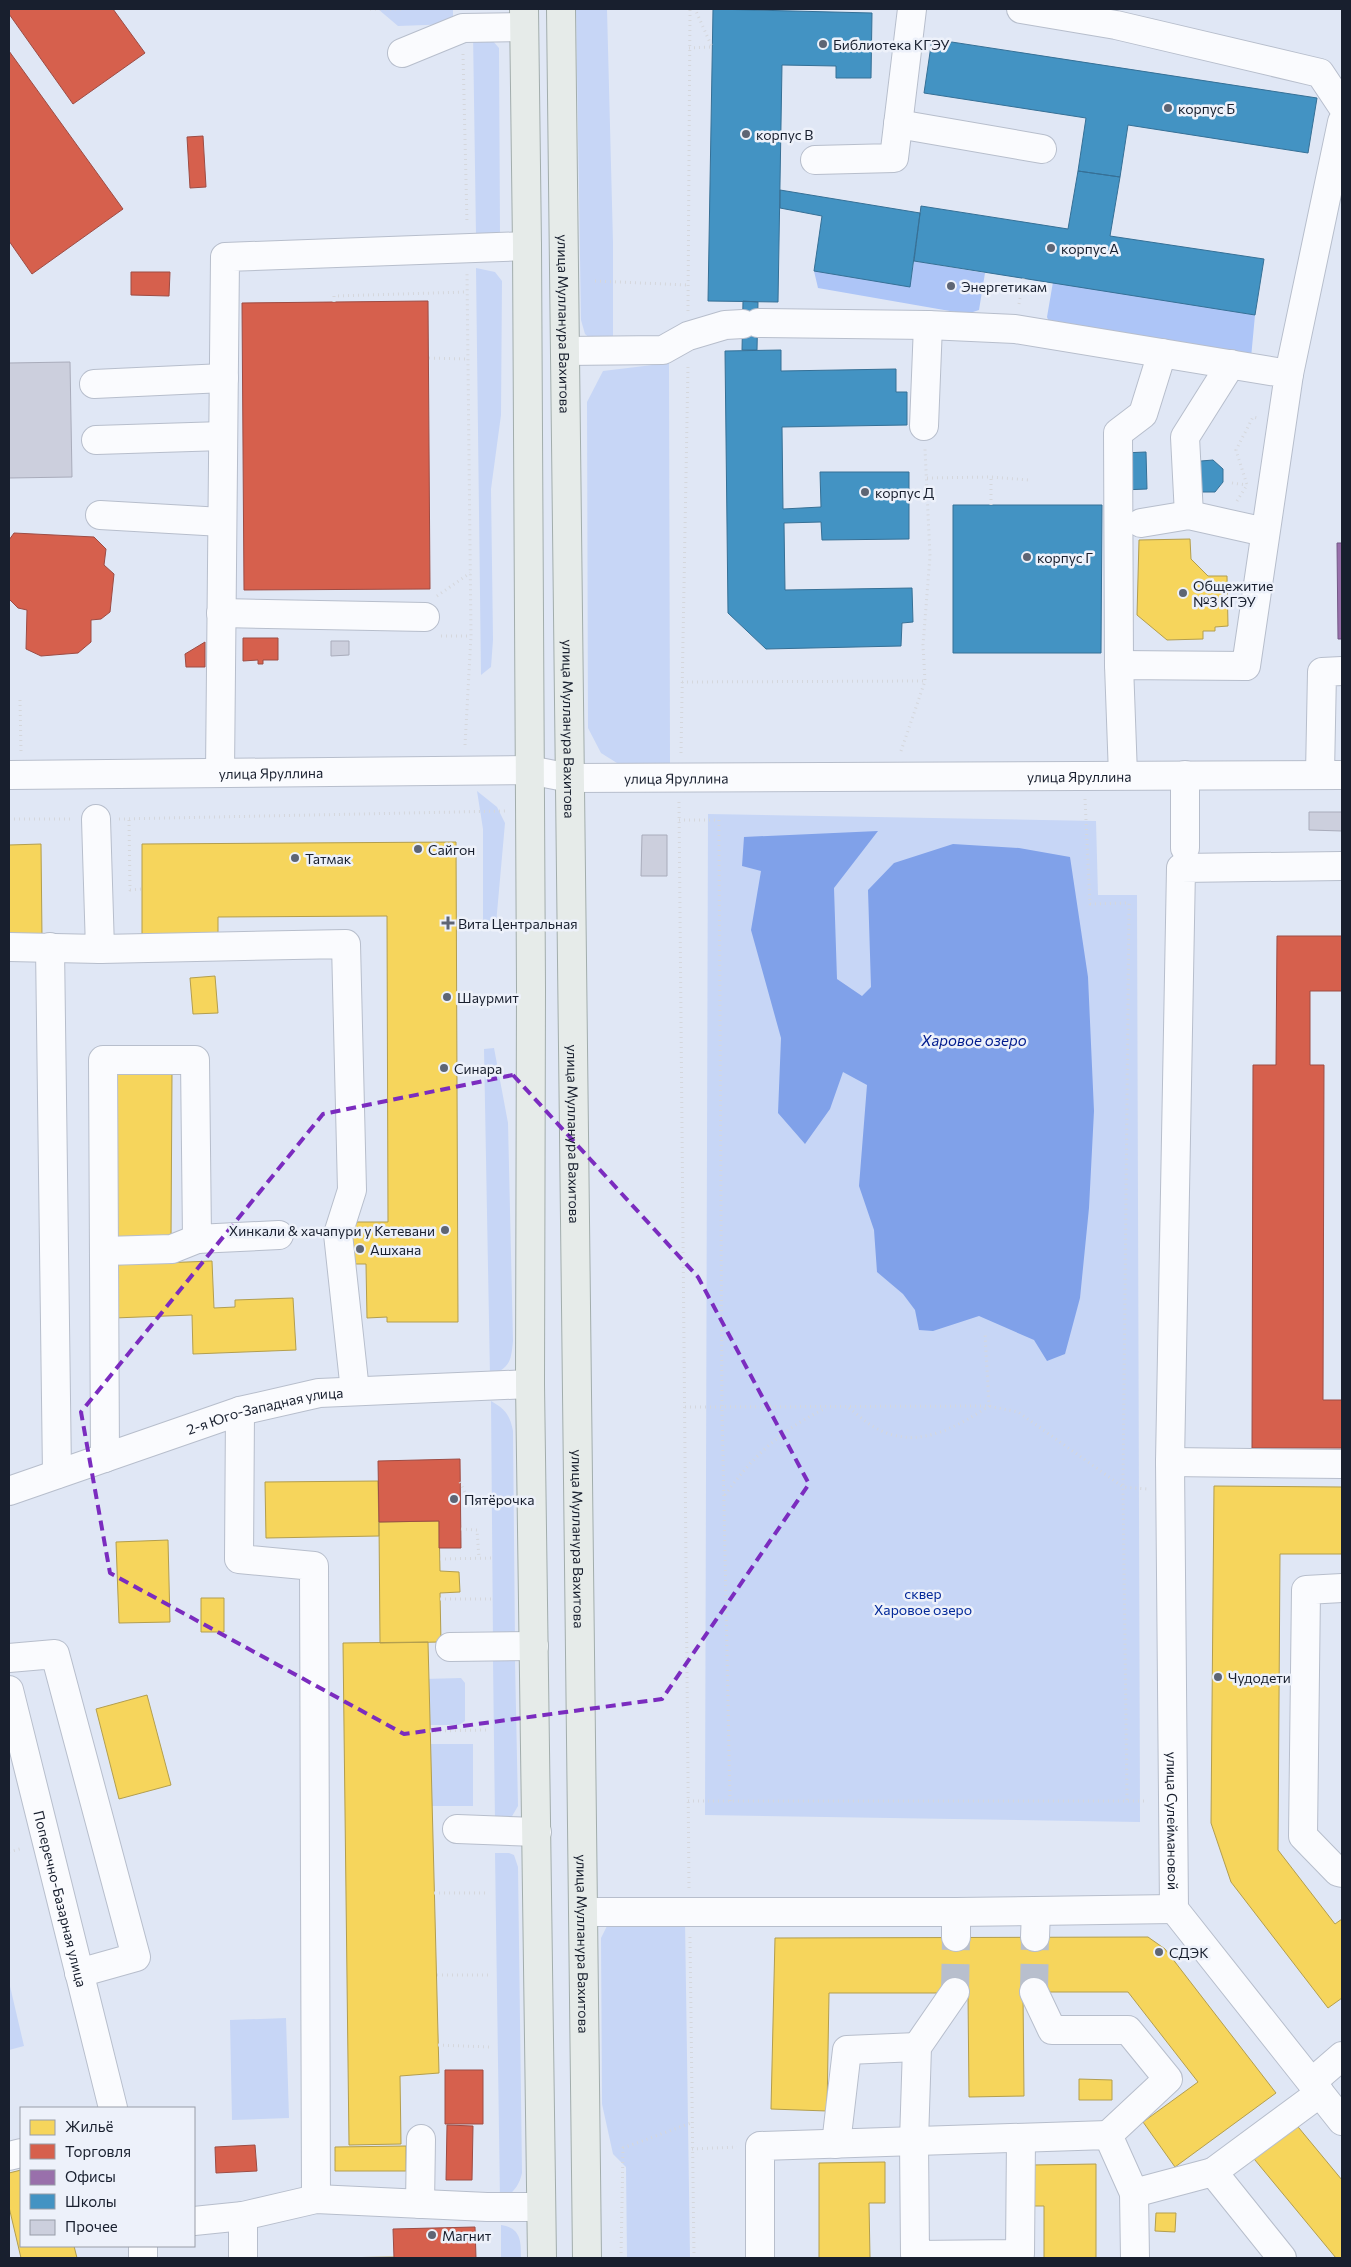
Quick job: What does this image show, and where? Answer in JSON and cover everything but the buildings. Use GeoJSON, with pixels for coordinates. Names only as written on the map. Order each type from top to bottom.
{"type":"FeatureCollection","features":[{"type":"Feature","properties":{"kind":"main road","name":"улица Мулланура Вахитова"},"geometry":{"type":"LineString","coordinates":[[561,9],[584,1912],[586,2258]]}},
{"type":"Feature","properties":{"kind":"main road"},"geometry":{"type":"LineString","coordinates":[[524,18],[528,246],[530,1384],[542,2258]]}},
{"type":"Feature","properties":{"kind":"street"},"geometry":{"type":"LineString","coordinates":[[815,160],[894,158],[912,9]]}},
{"type":"Feature","properties":{"kind":"street"},"geometry":{"type":"LineString","coordinates":[[1021,9],[1119,17],[1320,73],[1342,106]]}},
{"type":"Feature","properties":{"kind":"street"},"geometry":{"type":"LineString","coordinates":[[402,53],[463,28],[524,18]]}},
{"type":"Feature","properties":{"kind":"street"},"geometry":{"type":"LineString","coordinates":[[1119,665],[1246,666],[1289,374],[1342,122]]}},
{"type":"Feature","properties":{"kind":"street"},"geometry":{"type":"LineString","coordinates":[[898,124],[1042,149]]}},
{"type":"Feature","properties":{"kind":"street"},"geometry":{"type":"LineString","coordinates":[[220,772],[225,258],[467,250],[528,246]]}},
{"type":"Feature","properties":{"kind":"street"},"geometry":{"type":"LineString","coordinates":[[565,351],[663,350],[688,336],[725,325],[928,325],[1015,329],[1289,374]]}},
{"type":"Feature","properties":{"kind":"street"},"geometry":{"type":"LineString","coordinates":[[924,426],[928,325]]}},
{"type":"Feature","properties":{"kind":"street"},"geometry":{"type":"LineString","coordinates":[[1123,775],[1119,665],[1118,433],[1143,414],[1162,353]]}},
{"type":"Feature","properties":{"kind":"street"},"geometry":{"type":"LineString","coordinates":[[1189,515],[1185,437],[1232,364]]}},
{"type":"Feature","properties":{"kind":"street"},"geometry":{"type":"LineString","coordinates":[[94,384],[224,378]]}},
{"type":"Feature","properties":{"kind":"street"},"geometry":{"type":"LineString","coordinates":[[96,440],[223,436]]}},
{"type":"Feature","properties":{"kind":"street"},"geometry":{"type":"LineString","coordinates":[[100,515],[222,522]]}},
{"type":"Feature","properties":{"kind":"street"},"geometry":{"type":"LineString","coordinates":[[1141,522],[1189,515],[1265,532]]}},
{"type":"Feature","properties":{"kind":"street"},"geometry":{"type":"LineString","coordinates":[[221,613],[425,617]]}},
{"type":"Feature","properties":{"kind":"street"},"geometry":{"type":"LineString","coordinates":[[1331,774],[1322,672],[1342,671]]}},
{"type":"Feature","properties":{"kind":"street","name":"улица Яруллина"},"geometry":{"type":"LineString","coordinates":[[15,766],[220,772],[529,770],[570,778],[1331,774]]}},
{"type":"Feature","properties":{"kind":"street"},"geometry":{"type":"LineString","coordinates":[[1184,848],[1185,775]]}},
{"type":"Feature","properties":{"kind":"street"},"geometry":{"type":"LineString","coordinates":[[96,819],[100,949]]}},
{"type":"Feature","properties":{"kind":"street","name":"улица Сулеймановой"},"geometry":{"type":"LineString","coordinates":[[1342,866],[1181,868],[1170,1462],[1174,1909],[1342,2121]]}},
{"type":"Feature","properties":{"kind":"street"},"geometry":{"type":"LineString","coordinates":[[9,947],[100,949],[346,944],[352,1190],[338,1234],[356,1391]]}},
{"type":"Feature","properties":{"kind":"street"},"geometry":{"type":"LineString","coordinates":[[50,947],[56,1474]]}},
{"type":"Feature","properties":{"kind":"street"},"geometry":{"type":"LineString","coordinates":[[105,1458],[103,1060],[195,1060],[197,1239]]}},
{"type":"Feature","properties":{"kind":"street"},"geometry":{"type":"LineString","coordinates":[[105,1251],[172,1250],[197,1239],[279,1235]]}},
{"type":"Feature","properties":{"kind":"street","name":"2-я Юго-Западная улица"},"geometry":{"type":"LineString","coordinates":[[9,1491],[240,1411],[319,1394],[530,1384]]}},
{"type":"Feature","properties":{"kind":"street"},"geometry":{"type":"LineString","coordinates":[[240,1411],[239,1559],[314,1566],[316,2200]]}},
{"type":"Feature","properties":{"kind":"street"},"geometry":{"type":"LineString","coordinates":[[1170,1462],[1342,1464]]}},
{"type":"Feature","properties":{"kind":"street"},"geometry":{"type":"LineString","coordinates":[[1342,1588],[1306,1590],[1303,1836],[1338,1872],[1342,1873]]}},
{"type":"Feature","properties":{"kind":"street"},"geometry":{"type":"LineString","coordinates":[[450,1648],[534,1646]]}},
{"type":"Feature","properties":{"kind":"street"},"geometry":{"type":"LineString","coordinates":[[9,1658],[55,1654],[136,1957],[79,1973]]}},
{"type":"Feature","properties":{"kind":"street","name":"Поперечно-Базарная улица"},"geometry":{"type":"LineString","coordinates":[[9,1690],[113,2107]]}},
{"type":"Feature","properties":{"kind":"street"},"geometry":{"type":"LineString","coordinates":[[457,1829],[536,1832]]}},
{"type":"Feature","properties":{"kind":"street"},"geometry":{"type":"LineString","coordinates":[[584,1912],[690,1912],[956,1925],[1035,1924],[1174,1909]]}},
{"type":"Feature","properties":{"kind":"street"},"geometry":{"type":"LineString","coordinates":[[955,1992],[917,2047],[914,2141],[915,2256],[1020,2254],[1022,2138]]}},
{"type":"Feature","properties":{"kind":"street"},"geometry":{"type":"LineString","coordinates":[[760,2258],[760,2146],[1108,2135],[1168,2079],[1128,2030],[1052,2030],[1034,1992]]}},
{"type":"Feature","properties":{"kind":"street"},"geometry":{"type":"LineString","coordinates":[[835,2144],[847,2050],[917,2047]]}},
{"type":"Feature","properties":{"kind":"street"},"geometry":{"type":"LineString","coordinates":[[1134,2193],[1213,2172],[1316,2087],[1342,2056]]}},
{"type":"Feature","properties":{"kind":"street"},"geometry":{"type":"LineString","coordinates":[[1108,2135],[1134,2193],[1135,2258]]}},
{"type":"Feature","properties":{"kind":"street"},"geometry":{"type":"LineString","coordinates":[[420,2204],[421,2139]]}},
{"type":"Feature","properties":{"kind":"street"},"geometry":{"type":"LineString","coordinates":[[1213,2172],[1282,2258]]}},
{"type":"Feature","properties":{"kind":"street"},"geometry":{"type":"LineString","coordinates":[[195,2221],[244,2216],[316,2200],[541,2206]]}},
{"type":"Feature","properties":{"kind":"street"},"geometry":{"type":"LineString","coordinates":[[243,2258],[244,2216]]}},
{"type":"Feature","properties":{"kind":"path"},"geometry":{"type":"LineString","coordinates":[[370,9],[405,9]]}},
{"type":"Feature","properties":{"kind":"path"},"geometry":{"type":"LineString","coordinates":[[690,9],[688,336],[679,820],[691,2123],[694,2258]]}},
{"type":"Feature","properties":{"kind":"path"},"geometry":{"type":"LineString","coordinates":[[690,48],[712,47],[695,9]]}},
{"type":"Feature","properties":{"kind":"path"},"geometry":{"type":"LineString","coordinates":[[463,28],[471,636],[464,748]]}},
{"type":"Feature","properties":{"kind":"path"},"geometry":{"type":"LineString","coordinates":[[1021,294],[1024,277]]}},
{"type":"Feature","properties":{"kind":"path"},"geometry":{"type":"LineString","coordinates":[[595,282],[688,285]]}},
{"type":"Feature","properties":{"kind":"path"},"geometry":{"type":"LineString","coordinates":[[334,302],[334,296],[467,292]]}},
{"type":"Feature","properties":{"kind":"path"},"geometry":{"type":"LineString","coordinates":[[428,358],[468,359]]}},
{"type":"Feature","properties":{"kind":"path"},"geometry":{"type":"LineString","coordinates":[[1224,523],[1247,485],[1236,450],[1253,417],[1282,420]]}},
{"type":"Feature","properties":{"kind":"path"},"geometry":{"type":"LineString","coordinates":[[899,757],[925,681],[923,645],[930,556],[924,426]]}},
{"type":"Feature","properties":{"kind":"path"},"geometry":{"type":"LineString","coordinates":[[927,478],[991,477],[1029,480]]}},
{"type":"Feature","properties":{"kind":"path"},"geometry":{"type":"LineString","coordinates":[[991,477],[991,505]]}},
{"type":"Feature","properties":{"kind":"path"},"geometry":{"type":"LineString","coordinates":[[682,682],[925,681]]}},
{"type":"Feature","properties":{"kind":"path"},"geometry":{"type":"LineString","coordinates":[[15,766],[20,700]]}},
{"type":"Feature","properties":{"kind":"path"},"geometry":{"type":"LineString","coordinates":[[1084,776],[1090,904],[1129,904],[1123,1487],[1127,1801]]}},
{"type":"Feature","properties":{"kind":"path"},"geometry":{"type":"LineString","coordinates":[[9,819],[129,820],[510,811]]}},
{"type":"Feature","properties":{"kind":"path"},"geometry":{"type":"LineString","coordinates":[[129,820],[130,890],[142,889]]}},
{"type":"Feature","properties":{"kind":"path"},"geometry":{"type":"LineString","coordinates":[[679,820],[719,820],[722,1408],[730,1801]]}},
{"type":"Feature","properties":{"kind":"path"},"geometry":{"type":"LineString","coordinates":[[985,1333],[989,1406]]}},
{"type":"Feature","properties":{"kind":"path"},"geometry":{"type":"LineString","coordinates":[[849,1407],[875,1427],[903,1437],[934,1436],[959,1426],[989,1406]]}},
{"type":"Feature","properties":{"kind":"path"},"geometry":{"type":"LineString","coordinates":[[685,1407],[989,1406],[1018,1412],[1123,1487],[1170,1491]]}},
{"type":"Feature","properties":{"kind":"path"},"geometry":{"type":"LineString","coordinates":[[724,1496],[743,1469],[769,1442],[799,1421],[827,1408]]}},
{"type":"Feature","properties":{"kind":"path"},"geometry":{"type":"LineString","coordinates":[[460,1482],[468,1499],[494,1498]]}},
{"type":"Feature","properties":{"kind":"path"},"geometry":{"type":"LineString","coordinates":[[461,1529],[477,1530],[479,1558]]}},
{"type":"Feature","properties":{"kind":"path"},"geometry":{"type":"LineString","coordinates":[[440,1559],[493,1558]]}},
{"type":"Feature","properties":{"kind":"path"},"geometry":{"type":"LineString","coordinates":[[440,1599],[493,1599]]}},
{"type":"Feature","properties":{"kind":"path"},"geometry":{"type":"LineString","coordinates":[[430,1731],[486,1730]]}},
{"type":"Feature","properties":{"kind":"path"},"geometry":{"type":"LineString","coordinates":[[688,1801],[1173,1801]]}},
{"type":"Feature","properties":{"kind":"path"},"geometry":{"type":"LineString","coordinates":[[434,1894],[487,1893]]}},
{"type":"Feature","properties":{"kind":"path"},"geometry":{"type":"LineString","coordinates":[[437,1976],[489,1975]]}},
{"type":"Feature","properties":{"kind":"path"},"geometry":{"type":"LineString","coordinates":[[438,2045],[489,2047]]}},
{"type":"Feature","properties":{"kind":"path"},"geometry":{"type":"LineString","coordinates":[[621,2258],[623,2148],[691,2123]]}},
{"type":"Feature","properties":{"kind":"path"},"geometry":{"type":"LineString","coordinates":[[692,2148],[760,2146]]}},
{"type":"Feature","properties":{"kind":"highlighted area"},"geometry":{"type":"Polygon","coordinates":[[[513,1075],[698,1277],[809,1484],[662,1699],[404,1734],[110,1573],[81,1412],[323,1114],[513,1075]]]}},
{"type":"Feature","properties":{"kind":"green space"},"geometry":{"type":"Polygon","coordinates":[[[378,9],[453,9],[453,24],[398,26],[378,9]]]}},
{"type":"Feature","properties":{"kind":"green space"},"geometry":{"type":"Polygon","coordinates":[[[576,9],[607,9],[613,243],[613,340],[592,340],[585,334],[581,320],[576,9]]]}},
{"type":"Feature","properties":{"kind":"green space"},"geometry":{"type":"Polygon","coordinates":[[[473,32],[492,40],[499,48],[500,235],[476,235],[473,32]]]}},
{"type":"Feature","properties":{"kind":"green space"},"geometry":{"type":"Polygon","coordinates":[[[476,268],[495,272],[502,281],[501,415],[491,489],[493,640],[491,667],[481,675],[476,268]]]}},
{"type":"Feature","properties":{"kind":"green space"},"geometry":{"type":"Polygon","coordinates":[[[669,363],[670,763],[617,763],[601,753],[588,728],[587,402],[603,371],[669,363]]]}},
{"type":"Feature","properties":{"kind":"green space"},"geometry":{"type":"Polygon","coordinates":[[[477,791],[497,807],[505,823],[496,924],[483,923],[483,829],[477,791]]]}},
{"type":"Feature","properties":{"kind":"green space","name":"сквер Харовое озеро"},"geometry":{"type":"Polygon","coordinates":[[[708,814],[1096,821],[1098,895],[1137,895],[1140,1822],[705,1815],[708,814]]]}},
{"type":"Feature","properties":{"kind":"green space"},"geometry":{"type":"Polygon","coordinates":[[[494,1048],[508,1123],[513,1341],[510,1359],[506,1367],[490,1376],[484,1049],[494,1048]]]}},
{"type":"Feature","properties":{"kind":"green space"},"geometry":{"type":"Polygon","coordinates":[[[491,1401],[506,1413],[513,1431],[515,1643],[493,1643],[491,1401]]]}},
{"type":"Feature","properties":{"kind":"green space"},"geometry":{"type":"Polygon","coordinates":[[[493,1660],[515,1661],[518,1806],[511,1818],[495,1822],[493,1660]]]}},
{"type":"Feature","properties":{"kind":"green space"},"geometry":{"type":"Polygon","coordinates":[[[461,1678],[465,1683],[465,1721],[459,1725],[423,1725],[423,1679],[461,1678]]]}},
{"type":"Feature","properties":{"kind":"green space"},"geometry":{"type":"Polygon","coordinates":[[[424,1744],[473,1744],[473,1806],[423,1806],[424,1744]]]}},
{"type":"Feature","properties":{"kind":"green space"},"geometry":{"type":"Polygon","coordinates":[[[495,1853],[514,1855],[518,1867],[522,2173],[514,2190],[500,2201],[495,1853]]]}},
{"type":"Feature","properties":{"kind":"green space"},"geometry":{"type":"Polygon","coordinates":[[[685,1920],[690,2258],[627,2258],[626,2167],[613,2154],[602,2104],[601,1938],[607,1926],[614,1922],[685,1920]]]}},
{"type":"Feature","properties":{"kind":"green space"},"geometry":{"type":"Polygon","coordinates":[[[9,1982],[24,2046],[9,2050],[9,1982]]]}},
{"type":"Feature","properties":{"kind":"green space"},"geometry":{"type":"Polygon","coordinates":[[[286,2018],[289,2118],[232,2120],[230,2020],[286,2018]]]}},
{"type":"Feature","properties":{"kind":"green space"},"geometry":{"type":"Polygon","coordinates":[[[501,2225],[513,2229],[519,2236],[521,2258],[501,2258],[501,2225]]]}},
{"type":"Feature","properties":{"kind":"shaded area"},"geometry":{"type":"Polygon","coordinates":[[[914,261],[985,273],[979,310],[967,314],[818,288],[814,271],[910,286],[914,261]]]}},
{"type":"Feature","properties":{"kind":"shaded area"},"geometry":{"type":"Polygon","coordinates":[[[1053,282],[1255,315],[1251,358],[1051,327],[1047,317],[1053,282]]]}},
{"type":"Feature","properties":{"kind":"water","name":"Харовое озеро"},"geometry":{"type":"Polygon","coordinates":[[[878,831],[834,888],[837,979],[862,996],[871,987],[868,890],[894,863],[953,844],[1019,848],[1070,857],[1088,977],[1094,1111],[1089,1208],[1080,1298],[1065,1354],[1047,1361],[1034,1340],[979,1316],[933,1331],[919,1330],[915,1310],[903,1294],[877,1272],[874,1230],[859,1186],[867,1085],[843,1072],[830,1109],[805,1144],[778,1113],[781,1038],[751,930],[761,871],[742,866],[744,837],[878,831]]]}},
{"type":"Feature","properties":{"kind":"tunnel"},"geometry":{"type":"LineString","coordinates":[[955,1992],[956,1937]]}},
{"type":"Feature","properties":{"kind":"tunnel"},"geometry":{"type":"LineString","coordinates":[[1034,1992],[1035,1937]]}},
{"type":"Feature","properties":{"kind":"place","name":"Библиотека КГЭУ"},"geometry":{"type":"Point","coordinates":[823,44]}},
{"type":"Feature","properties":{"kind":"place","name":"корпус Б"},"geometry":{"type":"Point","coordinates":[1168,108]}},
{"type":"Feature","properties":{"kind":"place","name":"корпус В"},"geometry":{"type":"Point","coordinates":[746,134]}},
{"type":"Feature","properties":{"kind":"place","name":"корпус А"},"geometry":{"type":"Point","coordinates":[1051,248]}},
{"type":"Feature","properties":{"kind":"place","name":"Энергетикам"},"geometry":{"type":"Point","coordinates":[951,286]}},
{"type":"Feature","properties":{"kind":"place","name":"корпус Д"},"geometry":{"type":"Point","coordinates":[865,492]}},
{"type":"Feature","properties":{"kind":"place","name":"корпус Г"},"geometry":{"type":"Point","coordinates":[1027,557]}},
{"type":"Feature","properties":{"kind":"place","name":"Общежитие №3 КГЭУ"},"geometry":{"type":"Point","coordinates":[1183,593]}},
{"type":"Feature","properties":{"kind":"place","name":"Сайгон"},"geometry":{"type":"Point","coordinates":[418,849]}},
{"type":"Feature","properties":{"kind":"place","name":"Татмак"},"geometry":{"type":"Point","coordinates":[295,858]}},
{"type":"Feature","properties":{"kind":"place","name":"Вита Центральная"},"geometry":{"type":"Point","coordinates":[448,923]}},
{"type":"Feature","properties":{"kind":"place","name":"Шаурмит"},"geometry":{"type":"Point","coordinates":[447,997]}},
{"type":"Feature","properties":{"kind":"place","name":"Синара"},"geometry":{"type":"Point","coordinates":[444,1068]}},
{"type":"Feature","properties":{"kind":"place","name":"Хинкали & хачапури у Кетевани"},"geometry":{"type":"Point","coordinates":[445,1230]}},
{"type":"Feature","properties":{"kind":"place","name":"Ашхана"},"geometry":{"type":"Point","coordinates":[360,1249]}},
{"type":"Feature","properties":{"kind":"place","name":"Пятёрочка"},"geometry":{"type":"Point","coordinates":[454,1499]}},
{"type":"Feature","properties":{"kind":"place","name":"Чудодети"},"geometry":{"type":"Point","coordinates":[1218,1677]}},
{"type":"Feature","properties":{"kind":"place","name":"СДЭК"},"geometry":{"type":"Point","coordinates":[1159,1952]}},
{"type":"Feature","properties":{"kind":"place","name":"Магнит"},"geometry":{"type":"Point","coordinates":[432,2235]}}]}
